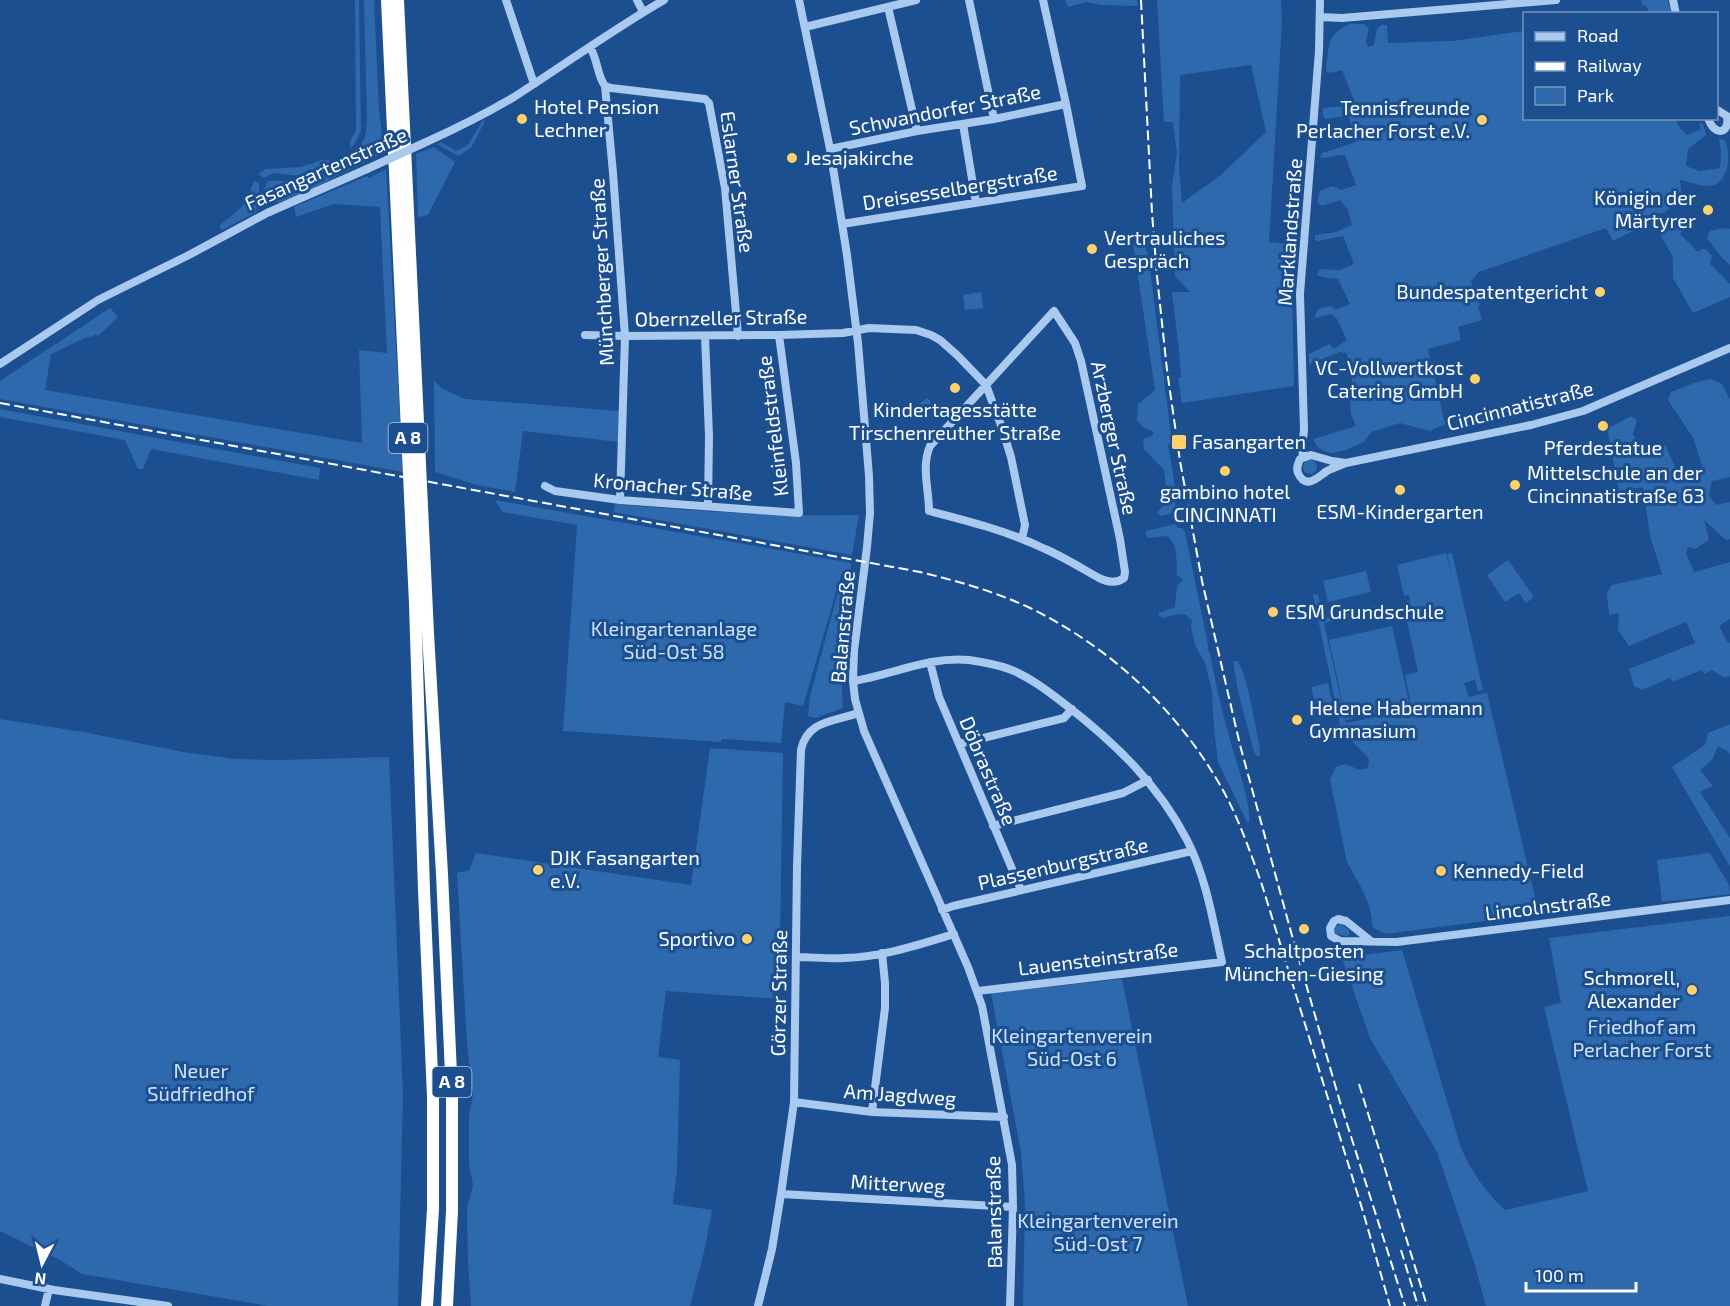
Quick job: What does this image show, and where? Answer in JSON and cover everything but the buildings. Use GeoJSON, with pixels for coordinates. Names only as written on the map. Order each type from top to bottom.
{"type":"FeatureCollection","features":[{"type":"Feature","properties":{"kind":"highway","name":"A 8"},"geometry":{"type":"LineString","coordinates":[[387,0],[415,604],[434,1097],[433,1209],[427,1306]]}},
{"type":"Feature","properties":{"kind":"highway","name":"A 8"},"geometry":{"type":"LineString","coordinates":[[398,0],[425,587],[452,1096],[452,1211],[447,1306]]}},
{"type":"Feature","properties":{"kind":"street"},"geometry":{"type":"LineString","coordinates":[[506,0],[534,84]]}},
{"type":"Feature","properties":{"kind":"street"},"geometry":{"type":"LineString","coordinates":[[636,0],[643,12]]}},
{"type":"Feature","properties":{"kind":"street","name":"Fasangartenstraße"},"geometry":{"type":"LineString","coordinates":[[0,364],[108,295],[187,256],[233,230],[487,112],[664,0]]}},
{"type":"Feature","properties":{"kind":"street","name":"Balanstraße"},"geometry":{"type":"LineString","coordinates":[[799,0],[830,148],[857,330],[870,513],[854,651],[853,681],[858,713],[868,742],[978,991],[1012,1165],[1010,1306]]}},
{"type":"Feature","properties":{"kind":"street"},"geometry":{"type":"LineString","coordinates":[[805,27],[916,0]]}},
{"type":"Feature","properties":{"kind":"street"},"geometry":{"type":"LineString","coordinates":[[969,0],[994,119]]}},
{"type":"Feature","properties":{"kind":"street"},"geometry":{"type":"LineString","coordinates":[[1043,0],[1066,104]]}},
{"type":"Feature","properties":{"kind":"street","name":"Marklandstraße"},"geometry":{"type":"LineString","coordinates":[[1311,456],[1302,448],[1304,430],[1300,294],[1319,51],[1320,0]]}},
{"type":"Feature","properties":{"kind":"street"},"geometry":{"type":"LineString","coordinates":[[1320,17],[1342,18],[1556,0]]}},
{"type":"Feature","properties":{"kind":"street"},"geometry":{"type":"LineString","coordinates":[[888,6],[917,131]]}},
{"type":"Feature","properties":{"kind":"street","name":"Münchberger Straße"},"geometry":{"type":"LineString","coordinates":[[590,47],[605,86],[625,336],[620,500]]}},
{"type":"Feature","properties":{"kind":"street","name":"Eslarner Straße"},"geometry":{"type":"LineString","coordinates":[[605,86],[705,99],[709,103],[725,188],[738,336]]}},
{"type":"Feature","properties":{"kind":"street","name":"Schwandorfer Straße"},"geometry":{"type":"LineString","coordinates":[[830,148],[1066,104]]}},
{"type":"Feature","properties":{"kind":"street","name":"Dreisesselbergstraße"},"geometry":{"type":"LineString","coordinates":[[842,224],[1082,186],[1066,104]]}},
{"type":"Feature","properties":{"kind":"street"},"geometry":{"type":"LineString","coordinates":[[1709,120],[1715,130],[1722,131],[1727,128],[1729,123],[1727,116],[1718,110]]}},
{"type":"Feature","properties":{"kind":"street"},"geometry":{"type":"LineString","coordinates":[[963,124],[976,203]]}},
{"type":"Feature","properties":{"kind":"street","name":"Arzberger Straße"},"geometry":{"type":"LineString","coordinates":[[986,385],[1054,311],[1075,343],[1081,361],[1120,539],[1124,578],[1114,582],[1099,578],[1022,538]]}},
{"type":"Feature","properties":{"kind":"street","name":"Obernzeller Straße"},"geometry":{"type":"LineString","coordinates":[[585,334],[738,336],[843,333],[869,328],[916,330],[940,340],[986,385]]}},
{"type":"Feature","properties":{"kind":"street","name":"Kleinfeldstraße"},"geometry":{"type":"LineString","coordinates":[[779,335],[796,463],[800,513]]}},
{"type":"Feature","properties":{"kind":"street"},"geometry":{"type":"LineString","coordinates":[[705,336],[709,436],[708,506]]}},
{"type":"Feature","properties":{"kind":"street","name":"Cincinnatistraße"},"geometry":{"type":"LineString","coordinates":[[1346,463],[1311,456],[1297,465],[1301,478],[1313,481],[1323,473],[1346,463],[1583,411],[1730,348]]}},
{"type":"Feature","properties":{"kind":"street"},"geometry":{"type":"LineString","coordinates":[[986,385],[1011,457],[1025,525],[1022,538],[929,511],[925,465],[930,446],[986,385]]}},
{"type":"Feature","properties":{"kind":"street"},"geometry":{"type":"LineString","coordinates":[[1311,456],[1324,466],[1323,473]]}},
{"type":"Feature","properties":{"kind":"street","name":"Kronacher Straße"},"geometry":{"type":"LineString","coordinates":[[545,486],[555,491],[620,500],[800,513]]}},
{"type":"Feature","properties":{"kind":"street"},"geometry":{"type":"LineString","coordinates":[[853,681],[930,662],[948,660],[989,663],[1028,678],[1072,709],[1120,751],[1148,780],[1192,851]]}},
{"type":"Feature","properties":{"kind":"street","name":"Döbrastraße"},"geometry":{"type":"LineString","coordinates":[[930,662],[939,697],[1021,890]]}},
{"type":"Feature","properties":{"kind":"street"},"geometry":{"type":"LineString","coordinates":[[959,744],[1064,718],[1072,709]]}},
{"type":"Feature","properties":{"kind":"street","name":"Görzer Straße"},"geometry":{"type":"LineString","coordinates":[[758,1306],[772,1249],[794,1102],[802,743],[812,729],[819,725],[858,713]]}},
{"type":"Feature","properties":{"kind":"street"},"geometry":{"type":"LineString","coordinates":[[993,826],[1123,793],[1148,780]]}},
{"type":"Feature","properties":{"kind":"street","name":"Plassenburgstraße"},"geometry":{"type":"LineString","coordinates":[[942,910],[1192,851]]}},
{"type":"Feature","properties":{"kind":"street","name":"Lauensteinstraße"},"geometry":{"type":"LineString","coordinates":[[978,991],[1222,962],[1207,893],[1192,851]]}},
{"type":"Feature","properties":{"kind":"street","name":"Lincolnstraße"},"geometry":{"type":"LineString","coordinates":[[1371,941],[1397,942],[1730,900]]}},
{"type":"Feature","properties":{"kind":"street"},"geometry":{"type":"LineString","coordinates":[[797,957],[845,958],[882,953],[954,934]]}},
{"type":"Feature","properties":{"kind":"street"},"geometry":{"type":"LineString","coordinates":[[872,1112],[885,1008],[882,953]]}},
{"type":"Feature","properties":{"kind":"street","name":"Am Jagdweg"},"geometry":{"type":"LineString","coordinates":[[794,1102],[872,1112],[1004,1117]]}},
{"type":"Feature","properties":{"kind":"street","name":"Mitterweg"},"geometry":{"type":"LineString","coordinates":[[781,1194],[1013,1207]]}},
{"type":"Feature","properties":{"kind":"street"},"geometry":{"type":"LineString","coordinates":[[0,1280],[168,1306]]}},
{"type":"Feature","properties":{"kind":"street"},"geometry":{"type":"LineString","coordinates":[[45,1306],[49,1289]]}},
{"type":"Feature","properties":{"kind":"green space"},"geometry":{"type":"Polygon","coordinates":[[[355,0],[359,0],[361,131],[350,149],[350,141],[356,130],[355,0]]]}},
{"type":"Feature","properties":{"kind":"green space"},"geometry":{"type":"Polygon","coordinates":[[[364,0],[374,0],[379,110],[384,153],[306,193],[271,203],[267,200],[264,190],[267,182],[300,182],[319,176],[347,160],[365,137],[367,123],[364,0]]]}},
{"type":"Feature","properties":{"kind":"green space"},"geometry":{"type":"Polygon","coordinates":[[[1065,0],[1137,0],[1138,6],[1100,5],[1087,2],[1068,7],[1065,0]]]}},
{"type":"Feature","properties":{"kind":"green space"},"geometry":{"type":"Polygon","coordinates":[[[1157,0],[1281,0],[1282,20],[1269,242],[1294,245],[1292,292],[1294,386],[1182,403],[1172,292],[1190,292],[1175,276],[1172,186],[1177,153],[1173,122],[1164,122],[1157,0]],[[1251,65],[1180,75],[1179,170],[1182,203],[1222,174],[1266,132],[1251,65]]]}},
{"type":"Feature","properties":{"kind":"green space"},"geometry":{"type":"Polygon","coordinates":[[[1641,0],[1668,0],[1671,12],[1649,12],[1641,0]]]}},
{"type":"Feature","properties":{"kind":"green space"},"geometry":{"type":"Polygon","coordinates":[[[1350,24],[1364,24],[1369,28],[1366,42],[1368,47],[1374,45],[1377,29],[1381,25],[1387,25],[1388,43],[1452,41],[1523,31],[1523,120],[1676,120],[1687,135],[1701,129],[1699,124],[1703,124],[1706,135],[1688,149],[1686,166],[1700,171],[1720,168],[1719,139],[1725,140],[1728,161],[1724,176],[1714,185],[1705,186],[1680,180],[1682,198],[1664,213],[1643,216],[1639,228],[1613,241],[1606,228],[1479,272],[1471,281],[1480,305],[1478,306],[1482,320],[1458,327],[1461,340],[1428,349],[1445,424],[1430,431],[1400,423],[1371,432],[1364,442],[1346,450],[1331,453],[1317,447],[1313,439],[1356,426],[1351,414],[1349,394],[1352,384],[1352,367],[1346,353],[1340,352],[1309,364],[1309,354],[1329,344],[1334,349],[1347,340],[1337,319],[1332,314],[1314,318],[1318,309],[1330,306],[1336,310],[1350,304],[1338,279],[1317,275],[1320,269],[1340,270],[1354,264],[1343,236],[1315,240],[1315,235],[1336,232],[1352,225],[1348,210],[1340,200],[1322,206],[1317,202],[1320,191],[1333,186],[1341,190],[1356,185],[1345,155],[1320,157],[1322,153],[1356,142],[1349,118],[1344,116],[1326,119],[1323,116],[1323,108],[1355,103],[1342,70],[1330,73],[1326,71],[1328,49],[1332,37],[1350,24]]]}},
{"type":"Feature","properties":{"kind":"green space"},"geometry":{"type":"Polygon","coordinates":[[[483,120],[485,121],[471,148],[458,156],[437,144],[441,142],[456,151],[468,145],[483,120]]]}},
{"type":"Feature","properties":{"kind":"green space"},"geometry":{"type":"Polygon","coordinates":[[[434,147],[455,162],[428,215],[418,217],[416,154],[434,147]]]}},
{"type":"Feature","properties":{"kind":"green space"},"geometry":{"type":"Polygon","coordinates":[[[321,160],[334,162],[299,176],[274,173],[264,178],[258,174],[266,169],[301,167],[321,160]]]}},
{"type":"Feature","properties":{"kind":"green space"},"geometry":{"type":"Polygon","coordinates":[[[386,169],[403,472],[0,399],[0,381],[110,308],[118,317],[98,336],[96,334],[90,338],[89,336],[51,354],[45,390],[362,443],[359,350],[387,353],[380,207],[334,204],[296,217],[294,207],[367,176],[369,178],[386,169]]]}},
{"type":"Feature","properties":{"kind":"green space"},"geometry":{"type":"Polygon","coordinates":[[[254,181],[259,183],[256,212],[222,230],[219,226],[244,203],[254,181]]]}},
{"type":"Feature","properties":{"kind":"green space"},"geometry":{"type":"Polygon","coordinates":[[[1677,221],[1685,228],[1680,234],[1698,252],[1706,249],[1712,256],[1710,264],[1730,284],[1730,297],[1693,313],[1673,278],[1673,257],[1656,227],[1662,223],[1671,225],[1677,221]]]}},
{"type":"Feature","properties":{"kind":"green space"},"geometry":{"type":"Polygon","coordinates":[[[1730,229],[1730,265],[1707,238],[1710,231],[1730,229]]]}},
{"type":"Feature","properties":{"kind":"green space"},"geometry":{"type":"Polygon","coordinates":[[[1145,241],[1172,443],[1168,444],[1176,492],[1175,512],[1162,516],[1157,513],[1167,500],[1162,492],[1166,488],[1164,470],[1144,449],[1143,439],[1152,436],[1154,432],[1144,428],[1137,420],[1138,404],[1155,390],[1133,243],[1145,241]]]}},
{"type":"Feature","properties":{"kind":"green space"},"geometry":{"type":"Polygon","coordinates":[[[981,292],[983,308],[965,310],[963,295],[981,292]]]}},
{"type":"Feature","properties":{"kind":"green space"},"geometry":{"type":"Polygon","coordinates":[[[1710,379],[1722,384],[1730,400],[1730,477],[1712,481],[1709,496],[1716,505],[1730,502],[1730,539],[1726,540],[1704,520],[1709,540],[1695,549],[1688,547],[1686,553],[1694,572],[1730,562],[1730,619],[1719,626],[1728,643],[1730,642],[1730,676],[1725,678],[1712,670],[1704,674],[1702,670],[1672,682],[1670,678],[1642,690],[1634,686],[1629,669],[1695,643],[1686,622],[1629,646],[1618,630],[1619,613],[1609,615],[1607,593],[1612,585],[1662,574],[1650,536],[1643,487],[1619,491],[1607,429],[1631,416],[1637,420],[1633,434],[1640,447],[1665,445],[1678,473],[1688,481],[1704,471],[1693,438],[1668,400],[1671,392],[1710,379]]]}},
{"type":"Feature","properties":{"kind":"green space"},"geometry":{"type":"Polygon","coordinates":[[[434,381],[443,389],[465,399],[619,411],[619,442],[523,431],[515,492],[477,485],[435,472],[434,381]]]}},
{"type":"Feature","properties":{"kind":"green space"},"geometry":{"type":"Polygon","coordinates":[[[927,398],[932,408],[923,414],[920,412],[922,410],[919,407],[920,403],[927,398]]]}},
{"type":"Feature","properties":{"kind":"green space"},"geometry":{"type":"Polygon","coordinates":[[[0,409],[320,468],[319,480],[151,449],[143,469],[138,469],[125,440],[0,417],[0,409]]]}},
{"type":"Feature","properties":{"kind":"green space"},"geometry":{"type":"Polygon","coordinates":[[[1307,460],[1313,460],[1317,467],[1313,474],[1307,474],[1303,470],[1303,464],[1307,460]]]}},
{"type":"Feature","properties":{"kind":"green space","name":"Kleingartenanlage Süd-Ost 58"},"geometry":{"type":"Polygon","coordinates":[[[495,500],[851,563],[844,644],[841,644],[839,656],[842,657],[843,708],[815,718],[808,716],[810,696],[842,583],[843,572],[803,706],[785,702],[781,743],[722,739],[721,742],[563,731],[577,525],[502,512],[495,500]]]}},
{"type":"Feature","properties":{"kind":"green space"},"geometry":{"type":"Polygon","coordinates":[[[615,504],[737,513],[859,515],[852,555],[614,512],[615,504]]]}},
{"type":"Feature","properties":{"kind":"green space"},"geometry":{"type":"Polygon","coordinates":[[[1175,524],[1185,532],[1208,651],[1248,804],[1249,823],[1218,762],[1212,691],[1205,663],[1195,645],[1191,627],[1192,620],[1185,614],[1164,618],[1158,615],[1175,607],[1177,586],[1183,580],[1177,575],[1176,554],[1171,540],[1167,536],[1148,538],[1146,531],[1175,524]]]}},
{"type":"Feature","properties":{"kind":"green space"},"geometry":{"type":"Polygon","coordinates":[[[1446,553],[1453,583],[1447,554],[1452,553],[1483,690],[1478,691],[1475,680],[1464,683],[1469,697],[1487,693],[1539,914],[1385,934],[1373,928],[1370,909],[1363,891],[1347,862],[1330,780],[1336,767],[1345,764],[1360,770],[1368,768],[1369,759],[1351,740],[1337,740],[1330,727],[1340,724],[1313,595],[1318,594],[1323,618],[1377,606],[1380,616],[1364,621],[1363,615],[1324,623],[1346,723],[1412,710],[1405,675],[1418,672],[1403,603],[1410,601],[1409,595],[1404,596],[1397,565],[1446,553]]]}},
{"type":"Feature","properties":{"kind":"green space"},"geometry":{"type":"Polygon","coordinates":[[[1508,560],[1534,597],[1526,603],[1519,593],[1505,602],[1487,575],[1508,560]]]}},
{"type":"Feature","properties":{"kind":"green space"},"geometry":{"type":"Polygon","coordinates":[[[1366,571],[1371,592],[1328,602],[1323,581],[1366,571]]]}},
{"type":"Feature","properties":{"kind":"green space"},"geometry":{"type":"Polygon","coordinates":[[[1392,626],[1410,706],[1346,720],[1329,640],[1392,626]]]}},
{"type":"Feature","properties":{"kind":"green space"},"geometry":{"type":"Polygon","coordinates":[[[1233,661],[1237,661],[1244,676],[1259,743],[1259,756],[1254,752],[1238,692],[1233,661]]]}},
{"type":"Feature","properties":{"kind":"green space"},"geometry":{"type":"Polygon","coordinates":[[[1328,683],[1334,713],[1318,717],[1311,687],[1328,683]]]}},
{"type":"Feature","properties":{"kind":"green space","name":"Neuer Südfriedhof"},"geometry":{"type":"Polygon","coordinates":[[[0,719],[83,732],[183,752],[236,759],[389,757],[403,1094],[398,1306],[269,1306],[82,1274],[60,1260],[0,1231],[0,719]]]}},
{"type":"Feature","properties":{"kind":"green space"},"geometry":{"type":"Polygon","coordinates":[[[1730,724],[1730,755],[1718,746],[1712,760],[1700,770],[1713,786],[1700,792],[1730,838],[1730,867],[1672,767],[1705,745],[1708,733],[1730,724]]]}},
{"type":"Feature","properties":{"kind":"green space"},"geometry":{"type":"Polygon","coordinates":[[[710,748],[783,753],[779,999],[666,991],[658,1057],[680,1060],[677,1170],[673,1204],[712,1210],[690,1306],[471,1306],[467,1208],[473,1185],[469,1164],[469,1115],[473,1095],[467,1043],[457,874],[469,871],[476,853],[691,885],[710,748]]]}},
{"type":"Feature","properties":{"kind":"green space"},"geometry":{"type":"Polygon","coordinates":[[[1710,853],[1729,885],[1730,894],[1662,902],[1657,860],[1710,853]]]}},
{"type":"Feature","properties":{"kind":"green space","name":"Friedhof am Perlacher Forst"},"geometry":{"type":"Polygon","coordinates":[[[1730,916],[1730,1306],[1486,1306],[1474,1262],[1437,1152],[1370,1038],[1342,958],[1402,950],[1461,1148],[1480,1182],[1505,1210],[1588,1191],[1544,1007],[1561,1003],[1549,938],[1730,916]]]}},
{"type":"Feature","properties":{"kind":"green space"},"geometry":{"type":"Polygon","coordinates":[[[1340,923],[1349,930],[1349,935],[1336,934],[1334,927],[1340,923]]]}},
{"type":"Feature","properties":{"kind":"green space","name":"Kleingartenverein Süd-Ost 7"},"geometry":{"type":"Polygon","coordinates":[[[1122,979],[1188,1306],[1023,1306],[1025,1203],[1021,1152],[991,993],[1122,979]]]}},
{"type":"Feature","properties":{"kind":"railway"},"geometry":{"type":"LineString","coordinates":[[1141,0],[1157,276],[1180,461],[1202,581],[1240,745],[1291,932],[1340,1102],[1405,1306]]}},
{"type":"Feature","properties":{"kind":"railway"},"geometry":{"type":"LineString","coordinates":[[0,403],[920,572],[1015,601],[1058,623],[1115,662],[1141,684],[1186,735],[1224,792],[1245,838],[1262,885],[1390,1306]]}},
{"type":"Feature","properties":{"kind":"railway"},"geometry":{"type":"LineString","coordinates":[[1359,1084],[1427,1306]]}},
{"type":"Feature","properties":{"kind":"railway"},"geometry":{"type":"LineString","coordinates":[[1401,1250],[1418,1306]]}},
{"type":"Feature","properties":{"kind":"place","name":"Hotel Pension Lechner"},"geometry":{"type":"Point","coordinates":[522,119]}},
{"type":"Feature","properties":{"kind":"place","name":"Tennisfreunde Perlacher Forst e.V."},"geometry":{"type":"Point","coordinates":[1482,120]}},
{"type":"Feature","properties":{"kind":"place","name":"Jesajakirche"},"geometry":{"type":"Point","coordinates":[792,158]}},
{"type":"Feature","properties":{"kind":"place","name":"Königin der Märtyrer"},"geometry":{"type":"Point","coordinates":[1708,210]}},
{"type":"Feature","properties":{"kind":"place","name":"Vertrauliches Gespräch"},"geometry":{"type":"Point","coordinates":[1092,249]}},
{"type":"Feature","properties":{"kind":"place","name":"Bundespatentgericht"},"geometry":{"type":"Point","coordinates":[1600,292]}},
{"type":"Feature","properties":{"kind":"place","name":"VC-Vollwertkost Catering GmbH"},"geometry":{"type":"Point","coordinates":[1475,379]}},
{"type":"Feature","properties":{"kind":"place","name":"Kindertagesstätte Tirschenreuther Straße"},"geometry":{"type":"Point","coordinates":[955,388]}},
{"type":"Feature","properties":{"kind":"place","name":"Pferdestatue"},"geometry":{"type":"Point","coordinates":[1603,426]}},
{"type":"Feature","properties":{"kind":"place","name":"Fasangarten"},"geometry":{"type":"Point","coordinates":[1179,442]}},
{"type":"Feature","properties":{"kind":"place","name":"gambino hotel CINCINNATI"},"geometry":{"type":"Point","coordinates":[1225,471]}},
{"type":"Feature","properties":{"kind":"place","name":"Mittelschule an der Cincinnatistraße 63"},"geometry":{"type":"Point","coordinates":[1515,485]}},
{"type":"Feature","properties":{"kind":"place","name":"ESM-Kindergarten"},"geometry":{"type":"Point","coordinates":[1400,490]}},
{"type":"Feature","properties":{"kind":"place","name":"ESM Grundschule"},"geometry":{"type":"Point","coordinates":[1273,612]}},
{"type":"Feature","properties":{"kind":"place","name":"Helene Habermann Gymnasium"},"geometry":{"type":"Point","coordinates":[1297,720]}},
{"type":"Feature","properties":{"kind":"place","name":"DJK Fasangarten e.V."},"geometry":{"type":"Point","coordinates":[538,870]}},
{"type":"Feature","properties":{"kind":"place","name":"Kennedy-Field"},"geometry":{"type":"Point","coordinates":[1441,871]}},
{"type":"Feature","properties":{"kind":"place","name":"Schaltposten München-Giesing"},"geometry":{"type":"Point","coordinates":[1304,929]}},
{"type":"Feature","properties":{"kind":"place","name":"Sportivo"},"geometry":{"type":"Point","coordinates":[747,939]}},
{"type":"Feature","properties":{"kind":"place","name":"Schmorell, Alexander"},"geometry":{"type":"Point","coordinates":[1692,990]}},
{"type":"Feature","properties":{"kind":"park label","name":"Kleingartenverein Süd-Ost 6"},"geometry":{"type":"Point","coordinates":[1072,1048]}}]}
